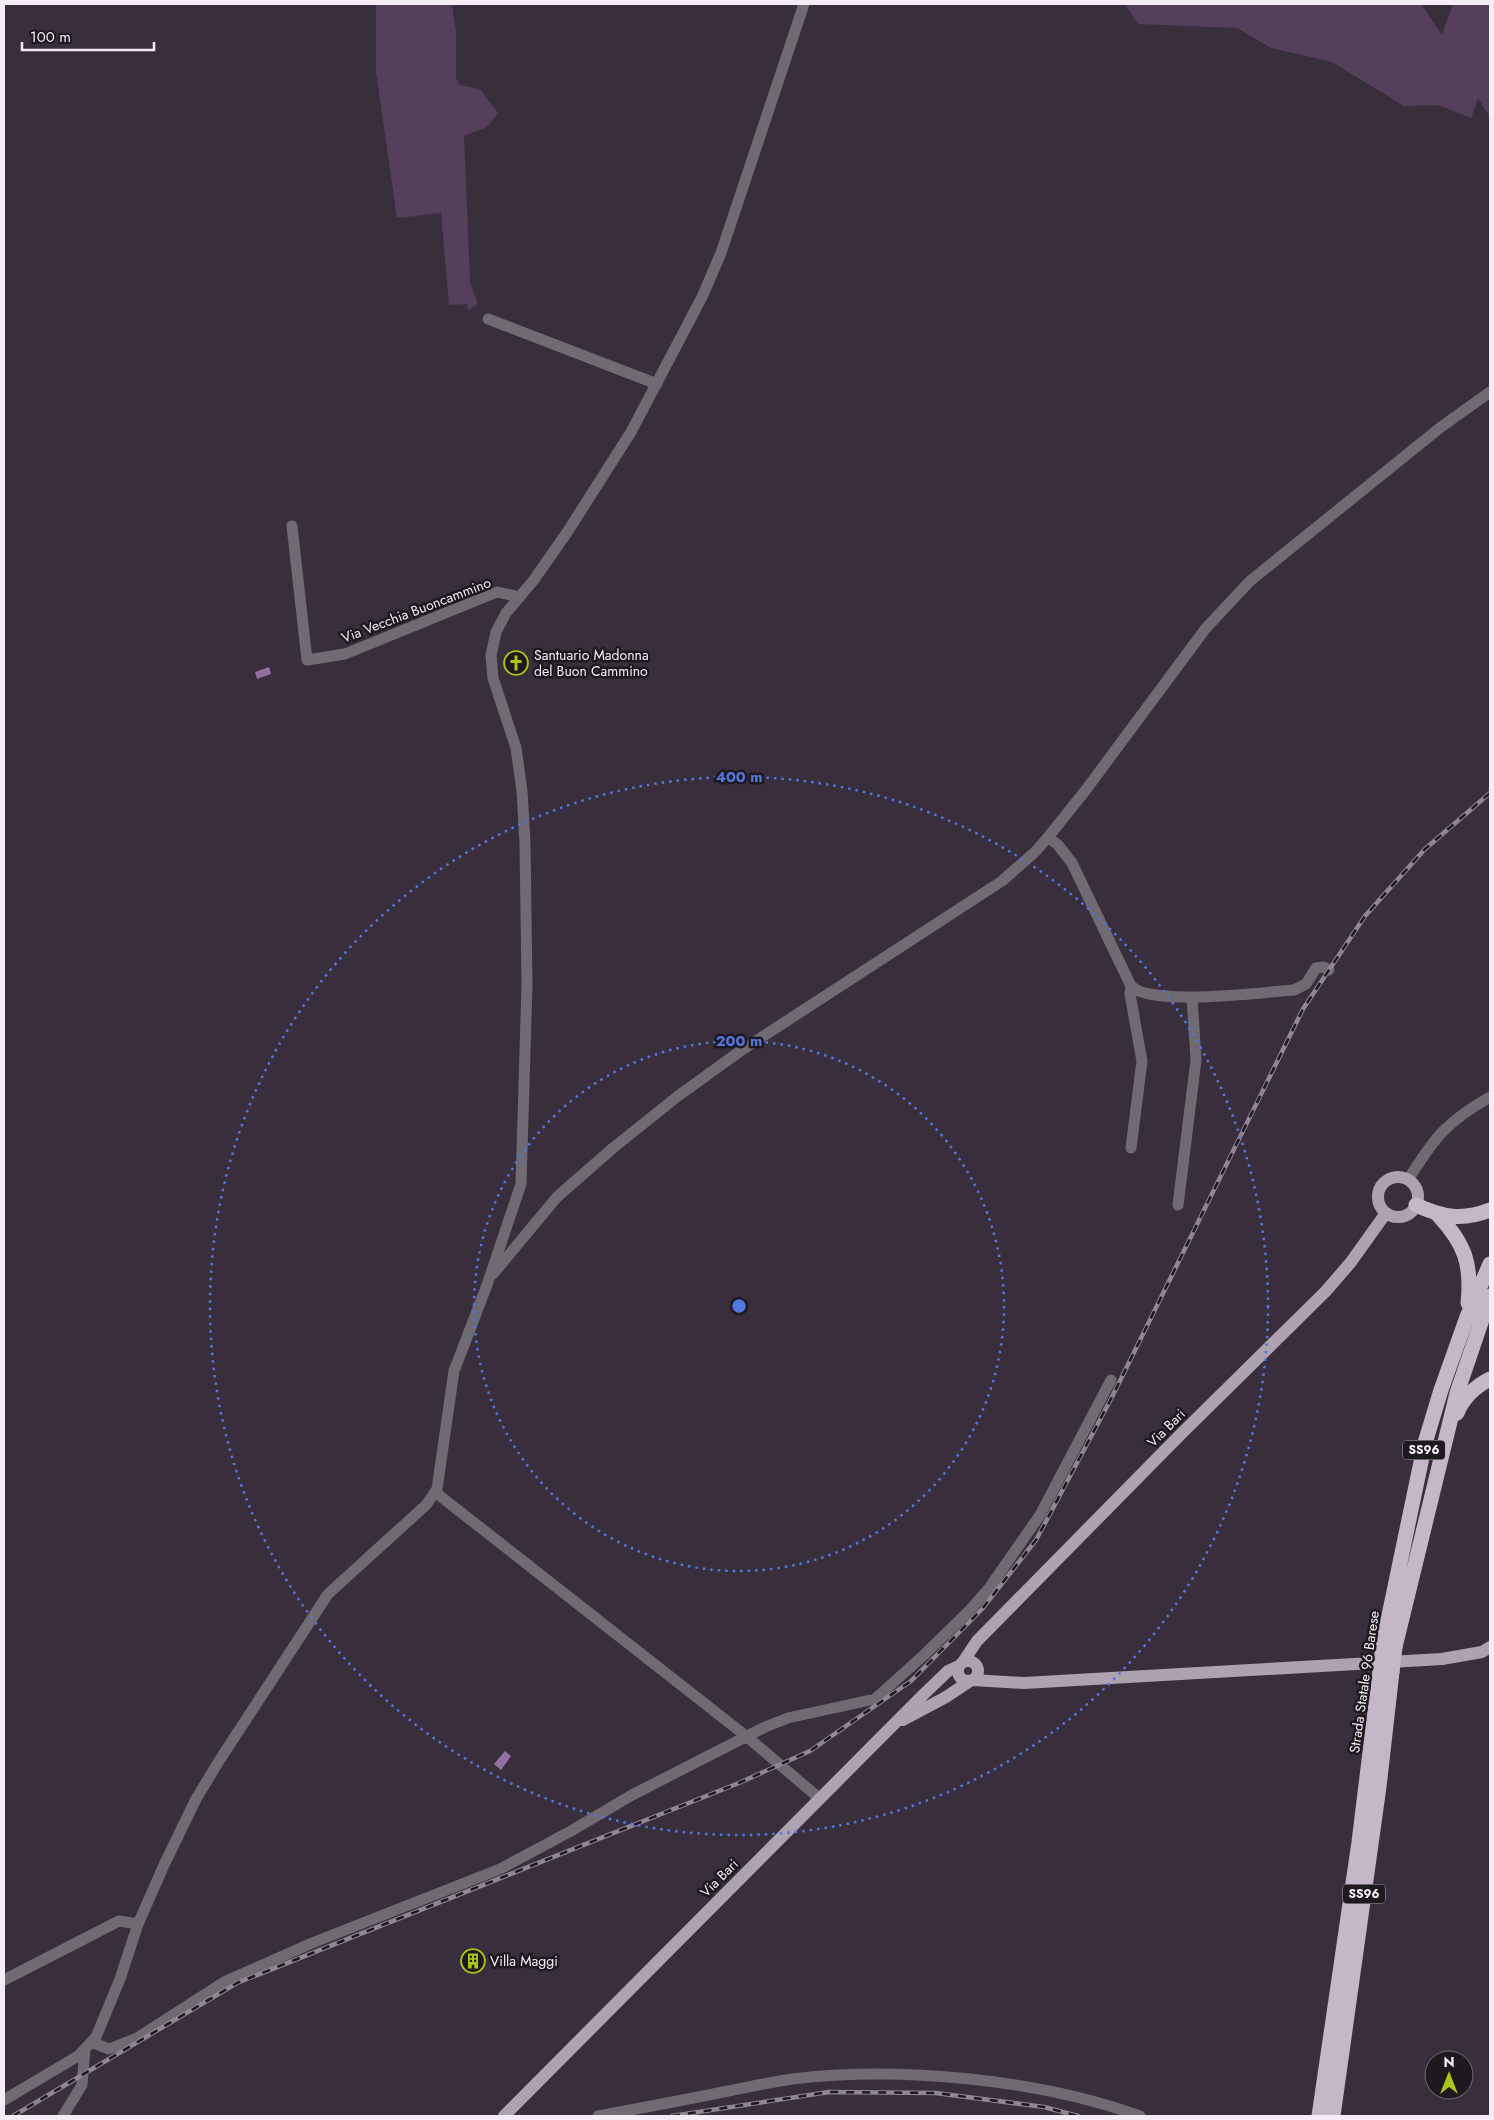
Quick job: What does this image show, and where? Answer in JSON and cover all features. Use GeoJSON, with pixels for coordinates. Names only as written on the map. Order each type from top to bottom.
{"type":"FeatureCollection","features":[{"type":"Feature","properties":{"kind":"highway"},"geometry":{"type":"LineString","coordinates":[[1416,1205],[1438,1215],[1452,1229],[1464,1250],[1468,1264],[1470,1284],[1467,1317]]}},
{"type":"Feature","properties":{"kind":"highway"},"geometry":{"type":"LineString","coordinates":[[1438,1215],[1469,1216],[1490,1210]]}},
{"type":"Feature","properties":{"kind":"highway","name":"Strada Statale 96 Barese"},"geometry":{"type":"LineString","coordinates":[[1319,2116],[1389,1646],[1425,1443],[1441,1390],[1467,1317],[1490,1264]]}},
{"type":"Feature","properties":{"kind":"highway","name":"Strada Statale 96 Barese"},"geometry":{"type":"LineString","coordinates":[[1389,1646],[1457,1393],[1490,1296]]}},
{"type":"Feature","properties":{"kind":"highway"},"geometry":{"type":"LineString","coordinates":[[1443,1447],[1458,1409],[1467,1396],[1490,1379]]}},
{"type":"Feature","properties":{"kind":"highway","name":"Strada Statale 96 Barese"},"geometry":{"type":"LineString","coordinates":[[1333,2116],[1379,1786],[1386,1672]]}},
{"type":"Feature","properties":{"kind":"main road"},"geometry":{"type":"LineString","coordinates":[[1396,1177],[1408,1180],[1416,1188],[1416,1205],[1408,1214],[1403,1216],[1386,1213],[1379,1203],[1378,1197],[1381,1186],[1385,1181],[1396,1177]]}},
{"type":"Feature","properties":{"kind":"main road","name":"Via Bari"},"geometry":{"type":"LineString","coordinates":[[509,2115],[819,1798],[948,1671],[961,1664],[971,1648],[1181,1434],[1326,1291],[1352,1262],[1386,1213]]}},
{"type":"Feature","properties":{"kind":"main road"},"geometry":{"type":"LineString","coordinates":[[894,1725],[946,1697],[975,1674],[984,1636]]}},
{"type":"Feature","properties":{"kind":"main road"},"geometry":{"type":"LineString","coordinates":[[975,1674],[969,1661],[961,1664],[959,1675],[964,1680],[975,1674],[1006,1682],[1043,1682],[1442,1659],[1482,1652],[1490,1647]]}},
{"type":"Feature","properties":{"kind":"street"},"geometry":{"type":"LineString","coordinates":[[4,2100],[78,2056],[96,2037],[120,1979],[138,1924],[164,1864],[196,1799],[219,1761],[328,1594],[426,1504],[435,1492],[444,1445],[454,1371],[489,1279],[521,1184],[527,985],[525,843],[522,791],[516,748],[493,678],[492,655],[496,632],[506,613],[520,597],[568,531],[631,432],[702,297],[721,253],[804,4]]}},
{"type":"Feature","properties":{"kind":"street"},"geometry":{"type":"LineString","coordinates":[[488,319],[657,384]]}},
{"type":"Feature","properties":{"kind":"street"},"geometry":{"type":"LineString","coordinates":[[489,1279],[557,1197],[613,1148],[678,1096],[739,1052],[1002,881],[1035,852],[1085,791],[1206,628],[1250,581],[1441,427],[1490,392]]}},
{"type":"Feature","properties":{"kind":"street","name":"Via Vecchia Buoncammino"},"geometry":{"type":"LineString","coordinates":[[292,526],[308,660],[345,654],[497,592],[520,597]]}},
{"type":"Feature","properties":{"kind":"street"},"geometry":{"type":"LineString","coordinates":[[1048,837],[1058,845],[1072,863],[1131,986],[1140,993],[1192,997],[1294,990],[1306,984],[1316,968],[1324,966],[1329,970]]}},
{"type":"Feature","properties":{"kind":"street"},"geometry":{"type":"LineString","coordinates":[[1131,986],[1130,994],[1142,1062],[1131,1148]]}},
{"type":"Feature","properties":{"kind":"street"},"geometry":{"type":"LineString","coordinates":[[1178,1206],[1196,1060],[1192,997]]}},
{"type":"Feature","properties":{"kind":"street"},"geometry":{"type":"LineString","coordinates":[[1408,1180],[1431,1143],[1445,1127],[1490,1097]]}},
{"type":"Feature","properties":{"kind":"street"},"geometry":{"type":"LineString","coordinates":[[88,2046],[109,2049],[130,2040],[224,1982],[312,1943],[500,1868],[571,1831],[632,1795],[746,1736],[788,1718],[874,1699],[937,1643],[990,1587],[1040,1515],[1111,1380]]}},
{"type":"Feature","properties":{"kind":"street"},"geometry":{"type":"LineString","coordinates":[[435,1492],[746,1736],[819,1798]]}},
{"type":"Feature","properties":{"kind":"street"},"geometry":{"type":"LineString","coordinates":[[4,1980],[119,1920],[138,1924]]}},
{"type":"Feature","properties":{"kind":"street"},"geometry":{"type":"LineString","coordinates":[[63,2116],[82,2085],[88,2046]]}},
{"type":"Feature","properties":{"kind":"street"},"geometry":{"type":"LineString","coordinates":[[598,2116],[791,2079],[893,2075],[945,2077],[1017,2085],[1082,2099],[1140,2116]]}},
{"type":"Feature","properties":{"kind":"shaded area"},"geometry":{"type":"Polygon","coordinates":[[[376,4],[452,4],[456,32],[456,78],[460,85],[480,89],[498,113],[487,127],[464,136],[470,282],[478,304],[468,310],[467,304],[449,305],[441,213],[397,218],[376,72],[376,4]]]}},
{"type":"Feature","properties":{"kind":"shaded area"},"geometry":{"type":"Polygon","coordinates":[[[1125,4],[1421,4],[1442,35],[1453,4],[1490,4],[1490,117],[1478,98],[1471,118],[1438,105],[1404,106],[1332,62],[1271,48],[1237,28],[1138,24],[1125,4]]]}},
{"type":"Feature","properties":{"kind":"shaded area"},"geometry":{"type":"Polygon","coordinates":[[[269,667],[271,674],[257,679],[255,672],[269,667]]]}},
{"type":"Feature","properties":{"kind":"shaded area"},"geometry":{"type":"Polygon","coordinates":[[[505,1751],[511,1756],[501,1770],[494,1764],[505,1751]]]}},
{"type":"Feature","properties":{"kind":"railway"},"geometry":{"type":"LineString","coordinates":[[13,2116],[237,1983],[739,1783],[810,1751],[911,1681],[982,1609],[1036,1540],[1112,1397],[1303,1009],[1365,916],[1425,849],[1490,793]]}},
{"type":"Feature","properties":{"kind":"railway"},"geometry":{"type":"LineString","coordinates":[[672,2116],[829,2092],[936,2093],[1044,2107],[1078,2116]]}},
{"type":"Feature","properties":{"kind":"place","name":"Santuario Madonna del Buon Cammino"},"geometry":{"type":"Point","coordinates":[516,663]}},
{"type":"Feature","properties":{"kind":"place","name":"Villa Maggi"},"geometry":{"type":"Point","coordinates":[473,1961]}}]}
